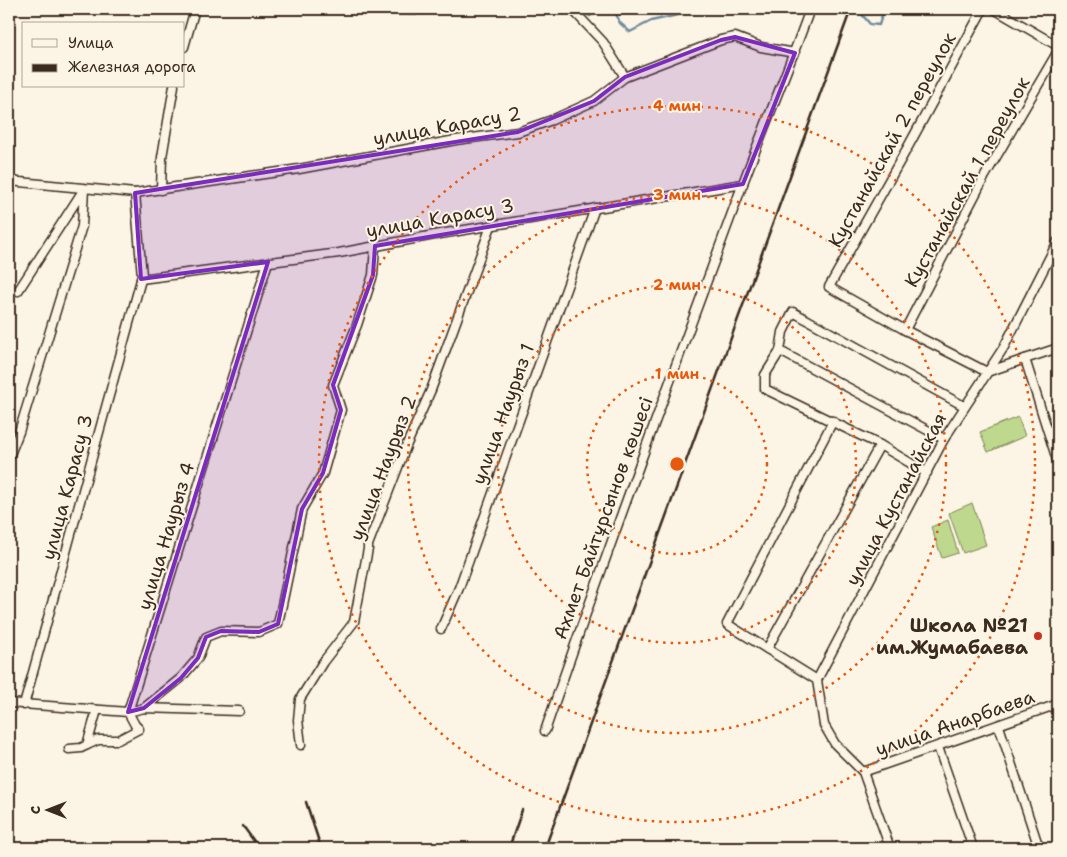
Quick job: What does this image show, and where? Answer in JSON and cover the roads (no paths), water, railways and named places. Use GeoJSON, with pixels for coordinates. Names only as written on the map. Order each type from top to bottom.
{"type":"FeatureCollection","features":[{"type":"Feature","properties":{"kind":"street"},"geometry":{"type":"LineString","coordinates":[[185,44],[195,9]]}},
{"type":"Feature","properties":{"kind":"street"},"geometry":{"type":"LineString","coordinates":[[363,9],[417,9]]}},
{"type":"Feature","properties":{"kind":"street"},"geometry":{"type":"LineString","coordinates":[[572,9],[603,42],[625,77]]}},
{"type":"Feature","properties":{"kind":"street","name":"Ахмет Байтұрсынов көшесі"},"geometry":{"type":"LineString","coordinates":[[544,731],[743,184],[795,53],[810,9]]}},
{"type":"Feature","properties":{"kind":"street","name":"Кустанайскай 2 переулок"},"geometry":{"type":"LineString","coordinates":[[905,330],[828,288],[909,145],[982,9]]}},
{"type":"Feature","properties":{"kind":"street"},"geometry":{"type":"LineString","coordinates":[[994,9],[1058,46]]}},
{"type":"Feature","properties":{"kind":"street","name":"улица Карасу 2"},"geometry":{"type":"LineString","coordinates":[[9,181],[135,193],[318,165],[456,140],[518,132],[552,120],[594,101],[625,77],[721,40],[735,37],[761,46],[795,53]]}},
{"type":"Feature","properties":{"kind":"street","name":"Кустанайскай 1 переулок"},"geometry":{"type":"LineString","coordinates":[[905,330],[985,176],[1058,51]]}},
{"type":"Feature","properties":{"kind":"street"},"geometry":{"type":"LineString","coordinates":[[161,190],[162,157],[174,88]]}},
{"type":"Feature","properties":{"kind":"street","name":"улица Карасу 3"},"geometry":{"type":"LineString","coordinates":[[142,279],[339,254],[375,246],[743,184]]}},
{"type":"Feature","properties":{"kind":"street"},"geometry":{"type":"LineString","coordinates":[[18,291],[84,189]]}},
{"type":"Feature","properties":{"kind":"street"},"geometry":{"type":"LineString","coordinates":[[9,457],[22,422],[82,226],[84,189]]}},
{"type":"Feature","properties":{"kind":"street","name":"улица Карасу 3"},"geometry":{"type":"LineString","coordinates":[[24,704],[142,279],[135,193]]}},
{"type":"Feature","properties":{"kind":"street","name":"улица Наурыз 1"},"geometry":{"type":"LineString","coordinates":[[441,629],[459,588],[595,208]]}},
{"type":"Feature","properties":{"kind":"street","name":"улица Наурыз 2"},"geometry":{"type":"LineString","coordinates":[[301,745],[298,720],[300,699],[322,662],[354,622],[368,545],[430,390],[491,226]]}},
{"type":"Feature","properties":{"kind":"street","name":"улица Кустанайская"},"geometry":{"type":"LineString","coordinates":[[817,680],[944,439],[1004,347],[1058,242]]}},
{"type":"Feature","properties":{"kind":"street"},"geometry":{"type":"LineString","coordinates":[[144,708],[181,678],[198,658],[206,637],[221,631],[259,632],[278,624],[302,509],[323,473],[341,410],[333,385],[357,324],[373,275],[375,246]]}},
{"type":"Feature","properties":{"kind":"street","name":"улица Наурыз 4"},"geometry":{"type":"LineString","coordinates":[[128,712],[268,262]]}},
{"type":"Feature","properties":{"kind":"street"},"geometry":{"type":"LineString","coordinates":[[927,473],[880,445],[833,421],[784,400],[765,389],[765,375],[780,351],[783,332],[793,312],[964,406]]}},
{"type":"Feature","properties":{"kind":"street"},"geometry":{"type":"LineString","coordinates":[[905,330],[987,372],[1058,348]]}},
{"type":"Feature","properties":{"kind":"street"},"geometry":{"type":"LineString","coordinates":[[780,351],[944,439]]}},
{"type":"Feature","properties":{"kind":"street"},"geometry":{"type":"LineString","coordinates":[[1025,359],[1058,463]]}},
{"type":"Feature","properties":{"kind":"street"},"geometry":{"type":"LineString","coordinates":[[833,421],[727,624],[817,680],[824,725],[835,744],[863,772],[890,848]]}},
{"type":"Feature","properties":{"kind":"street"},"geometry":{"type":"LineString","coordinates":[[768,649],[880,445]]}},
{"type":"Feature","properties":{"kind":"street"},"geometry":{"type":"LineString","coordinates":[[9,703],[128,712],[144,708],[239,711]]}},
{"type":"Feature","properties":{"kind":"street","name":"улица Анарбаева"},"geometry":{"type":"LineString","coordinates":[[863,772],[1058,704]]}},
{"type":"Feature","properties":{"kind":"street"},"geometry":{"type":"LineString","coordinates":[[87,745],[97,710]]}},
{"type":"Feature","properties":{"kind":"street"},"geometry":{"type":"LineString","coordinates":[[69,749],[81,748],[98,740],[118,740],[139,729],[128,712]]}},
{"type":"Feature","properties":{"kind":"street"},"geometry":{"type":"LineString","coordinates":[[998,726],[1039,848]]}},
{"type":"Feature","properties":{"kind":"street"},"geometry":{"type":"LineString","coordinates":[[938,747],[973,848]]}},
{"type":"Feature","properties":{"kind":"waterway"},"geometry":{"type":"LineString","coordinates":[[580,9],[590,16],[599,9]]}},
{"type":"Feature","properties":{"kind":"waterway"},"geometry":{"type":"LineString","coordinates":[[614,9],[620,23],[630,32],[651,21],[691,12],[710,11],[711,9]]}},
{"type":"Feature","properties":{"kind":"waterway"},"geometry":{"type":"LineString","coordinates":[[859,11],[870,24],[879,25],[884,9]]}},
{"type":"Feature","properties":{"kind":"railway"},"geometry":{"type":"LineString","coordinates":[[545,848],[851,9]]}},
{"type":"Feature","properties":{"kind":"railway"},"geometry":{"type":"LineString","coordinates":[[306,802],[321,848]]}},
{"type":"Feature","properties":{"kind":"railway"},"geometry":{"type":"LineString","coordinates":[[509,848],[522,810]]}},
{"type":"Feature","properties":{"kind":"railway"},"geometry":{"type":"LineString","coordinates":[[243,826],[259,848]]}},
{"type":"Feature","properties":{"kind":"place","name":"Школа №21 им.Жумабаева"},"geometry":{"type":"Point","coordinates":[1038,636]}}]}
